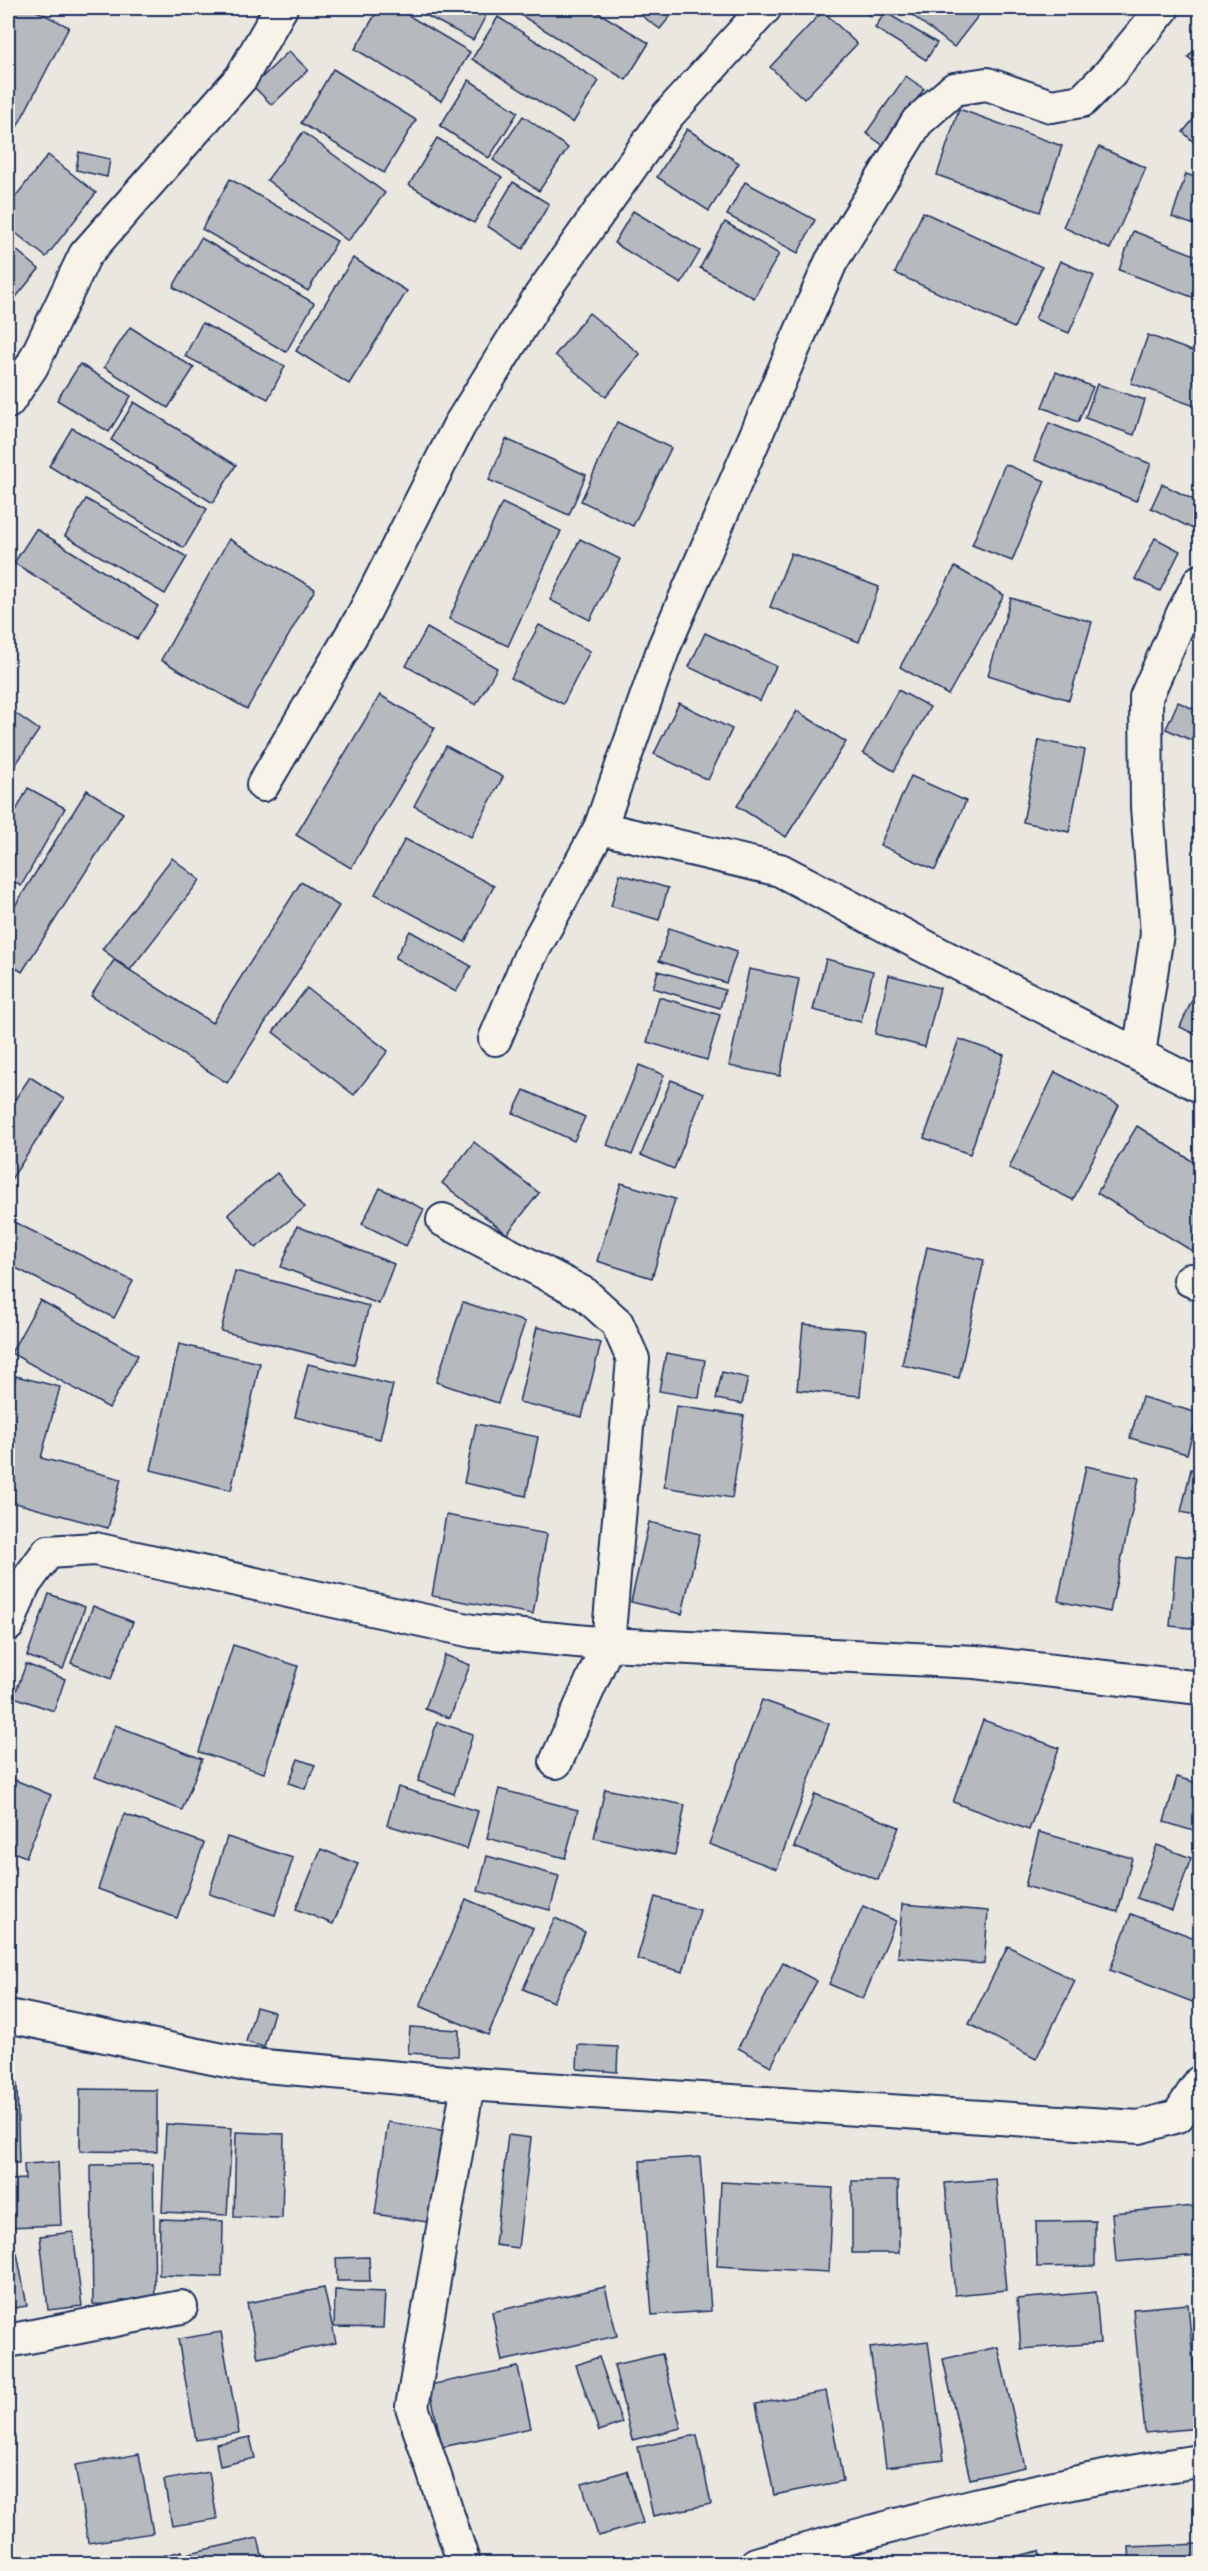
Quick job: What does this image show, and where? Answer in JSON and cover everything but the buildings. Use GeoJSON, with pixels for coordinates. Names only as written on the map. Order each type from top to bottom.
{"type":"FeatureCollection","features":[{"type":"Feature","properties":{"kind":"street"},"geometry":{"type":"LineString","coordinates":[[8,402],[20,365],[85,255],[241,78],[281,8]]}},
{"type":"Feature","properties":{"kind":"street"},"geometry":{"type":"LineString","coordinates":[[262,785],[362,617],[459,426],[540,296],[667,116],[765,8]]}},
{"type":"Feature","properties":{"kind":"street"},"geometry":{"type":"LineString","coordinates":[[495,1039],[530,956],[600,828],[664,647],[831,262],[917,122],[954,89],[987,84],[1051,106],[1082,101],[1109,74],[1163,8]]}},
{"type":"Feature","properties":{"kind":"street"},"geometry":{"type":"LineString","coordinates":[[1139,1054],[1157,934],[1147,807],[1146,697],[1183,613],[1200,581]]}},
{"type":"Feature","properties":{"kind":"street"},"geometry":{"type":"LineString","coordinates":[[600,828],[780,870],[943,956],[1200,1086]]}},
{"type":"Feature","properties":{"kind":"street"},"geometry":{"type":"LineString","coordinates":[[443,1220],[585,1294],[617,1323],[633,1359],[608,1644],[556,1762]]}},
{"type":"Feature","properties":{"kind":"street"},"geometry":{"type":"LineString","coordinates":[[8,1625],[24,1586],[48,1552],[94,1549],[472,1631],[608,1644],[975,1662],[1200,1688]]}},
{"type":"Feature","properties":{"kind":"street"},"geometry":{"type":"LineString","coordinates":[[8,2016],[242,2064],[468,2084],[1139,2127],[1178,2116],[1200,2082]]}},
{"type":"Feature","properties":{"kind":"street"},"geometry":{"type":"LineString","coordinates":[[464,2564],[412,2407],[468,2084]]}},
{"type":"Feature","properties":{"kind":"street"},"geometry":{"type":"LineString","coordinates":[[8,2342],[181,2307]]}},
{"type":"Feature","properties":{"kind":"street"},"geometry":{"type":"LineString","coordinates":[[756,2564],[927,2516],[1119,2472],[1200,2461]]}}]}
